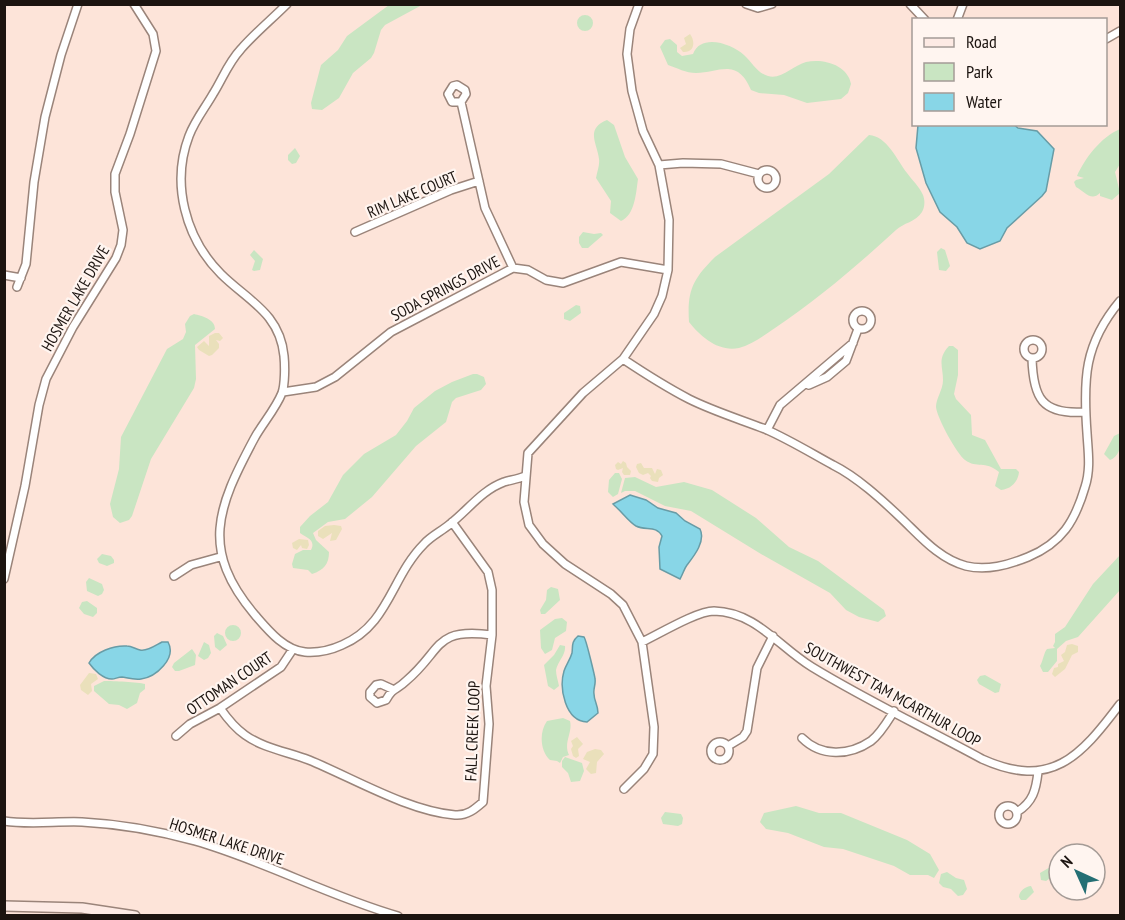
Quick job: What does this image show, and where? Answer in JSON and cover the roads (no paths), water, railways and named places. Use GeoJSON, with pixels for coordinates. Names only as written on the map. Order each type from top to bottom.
{"type":"FeatureCollection","features":[{"type":"Feature","properties":{"kind":"street"},"geometry":{"type":"LineString","coordinates":[[17,288],[26,264],[34,182],[45,117],[61,55],[78,4]]}},
{"type":"Feature","properties":{"kind":"street","name":"HOSMER LAKE DRIVE"},"geometry":{"type":"LineString","coordinates":[[4,579],[46,379],[73,327],[116,258],[121,245],[123,230],[115,192],[115,174],[151,73],[156,51],[153,34],[134,4]]}},
{"type":"Feature","properties":{"kind":"street"},"geometry":{"type":"LineString","coordinates":[[287,4],[241,49],[223,73],[220,83],[196,120],[189,136],[181,173],[181,194],[185,212],[191,230],[203,252],[223,277],[252,299],[271,321],[284,355],[283,392],[254,440],[227,495],[220,526],[220,558],[232,585],[249,608],[279,640],[292,649],[321,652],[338,647],[354,640],[370,627],[382,612],[400,576],[424,543],[452,522],[475,500],[503,482],[525,476]]}},
{"type":"Feature","properties":{"kind":"street"},"geometry":{"type":"LineString","coordinates":[[624,789],[644,769],[652,754],[654,727],[642,642],[623,605],[611,594],[565,564],[543,544],[529,525],[524,502],[528,453],[583,393],[622,359],[654,314],[662,296],[668,270],[669,220],[659,165],[643,131],[632,91],[627,54],[630,29],[639,4]]}},
{"type":"Feature","properties":{"kind":"street"},"geometry":{"type":"LineString","coordinates":[[746,4],[758,8],[772,4]]}},
{"type":"Feature","properties":{"kind":"street"},"geometry":{"type":"LineString","coordinates":[[910,4],[923,18]]}},
{"type":"Feature","properties":{"kind":"street"},"geometry":{"type":"LineString","coordinates":[[461,102],[485,208],[513,268]]}},
{"type":"Feature","properties":{"kind":"street"},"geometry":{"type":"LineString","coordinates":[[659,165],[721,164],[759,174]]}},
{"type":"Feature","properties":{"kind":"street","name":"RIM LAKE COURT"},"geometry":{"type":"LineString","coordinates":[[355,232],[451,190],[479,181]]}},
{"type":"Feature","properties":{"kind":"street","name":"SODA SPRINGS DRIVE"},"geometry":{"type":"LineString","coordinates":[[283,392],[315,387],[335,377],[391,332],[513,268],[528,270],[546,280],[563,283],[621,262],[644,264],[668,270]]}},
{"type":"Feature","properties":{"kind":"street"},"geometry":{"type":"LineString","coordinates":[[4,275],[21,278]]}},
{"type":"Feature","properties":{"kind":"street"},"geometry":{"type":"LineString","coordinates":[[622,359],[690,399],[767,430],[837,466],[946,558],[966,566],[993,568],[1045,550],[1068,527],[1078,509],[1089,472],[1085,412],[1085,378],[1088,359],[1097,337],[1120,301]]}},
{"type":"Feature","properties":{"kind":"street"},"geometry":{"type":"LineString","coordinates":[[767,430],[780,405],[853,343],[858,329]]}},
{"type":"Feature","properties":{"kind":"street"},"geometry":{"type":"LineString","coordinates":[[1032,358],[1033,380],[1036,392],[1041,399],[1059,411],[1085,412]]}},
{"type":"Feature","properties":{"kind":"street","name":"FALL CREEK LOOP"},"geometry":{"type":"LineString","coordinates":[[220,708],[229,721],[246,736],[266,746],[421,807],[457,816],[472,812],[483,802],[489,724],[486,686],[492,636],[492,590],[488,572],[452,522]]}},
{"type":"Feature","properties":{"kind":"street"},"geometry":{"type":"LineString","coordinates":[[174,576],[191,565],[220,558]]}},
{"type":"Feature","properties":{"kind":"street","name":"SOUTHWEST TAM MCARTHUR LOOP"},"geometry":{"type":"LineString","coordinates":[[642,642],[697,614],[712,611],[741,617],[773,636],[810,666],[1001,768],[1038,772],[1072,758],[1085,747],[1120,704]]}},
{"type":"Feature","properties":{"kind":"street"},"geometry":{"type":"LineString","coordinates":[[392,689],[405,683],[443,641],[453,635],[471,633],[492,636]]}},
{"type":"Feature","properties":{"kind":"street"},"geometry":{"type":"LineString","coordinates":[[728,746],[743,737],[747,731],[757,668],[773,636]]}},
{"type":"Feature","properties":{"kind":"street","name":"OTTOMAN COURT"},"geometry":{"type":"LineString","coordinates":[[176,736],[190,724],[220,708],[281,668],[292,649]]}},
{"type":"Feature","properties":{"kind":"street"},"geometry":{"type":"LineString","coordinates":[[802,738],[818,750],[849,751],[872,740],[894,711]]}},
{"type":"Feature","properties":{"kind":"street"},"geometry":{"type":"LineString","coordinates":[[1017,812],[1032,800],[1038,772]]}},
{"type":"Feature","properties":{"kind":"street","name":"HOSMER LAKE DRIVE"},"geometry":{"type":"LineString","coordinates":[[4,821],[86,822],[130,827],[195,841],[268,866],[359,904],[398,915]]}},
{"type":"Feature","properties":{"kind":"street"},"geometry":{"type":"LineString","coordinates":[[4,906],[135,915]]}},
{"type":"Feature","properties":{"kind":"water"},"geometry":{"type":"Polygon","coordinates":[[[918,126],[1016,126],[1037,131],[1054,149],[1046,191],[1007,228],[1000,241],[980,249],[967,243],[957,227],[940,212],[926,183],[916,148],[918,126]]]}},
{"type":"Feature","properties":{"kind":"water"},"geometry":{"type":"Polygon","coordinates":[[[630,495],[646,500],[658,508],[676,513],[700,529],[701,538],[696,553],[680,579],[660,569],[659,547],[662,536],[660,533],[654,529],[636,526],[613,504],[630,495]]]}},
{"type":"Feature","properties":{"kind":"water"},"geometry":{"type":"Polygon","coordinates":[[[578,636],[585,639],[595,681],[594,696],[598,713],[587,722],[573,716],[565,702],[562,686],[573,642],[578,636]]]}},
{"type":"Feature","properties":{"kind":"water"},"geometry":{"type":"Polygon","coordinates":[[[162,642],[168,642],[170,654],[159,671],[147,677],[109,679],[99,674],[89,663],[100,653],[111,648],[130,646],[138,650],[146,650],[162,642]]]}}]}
